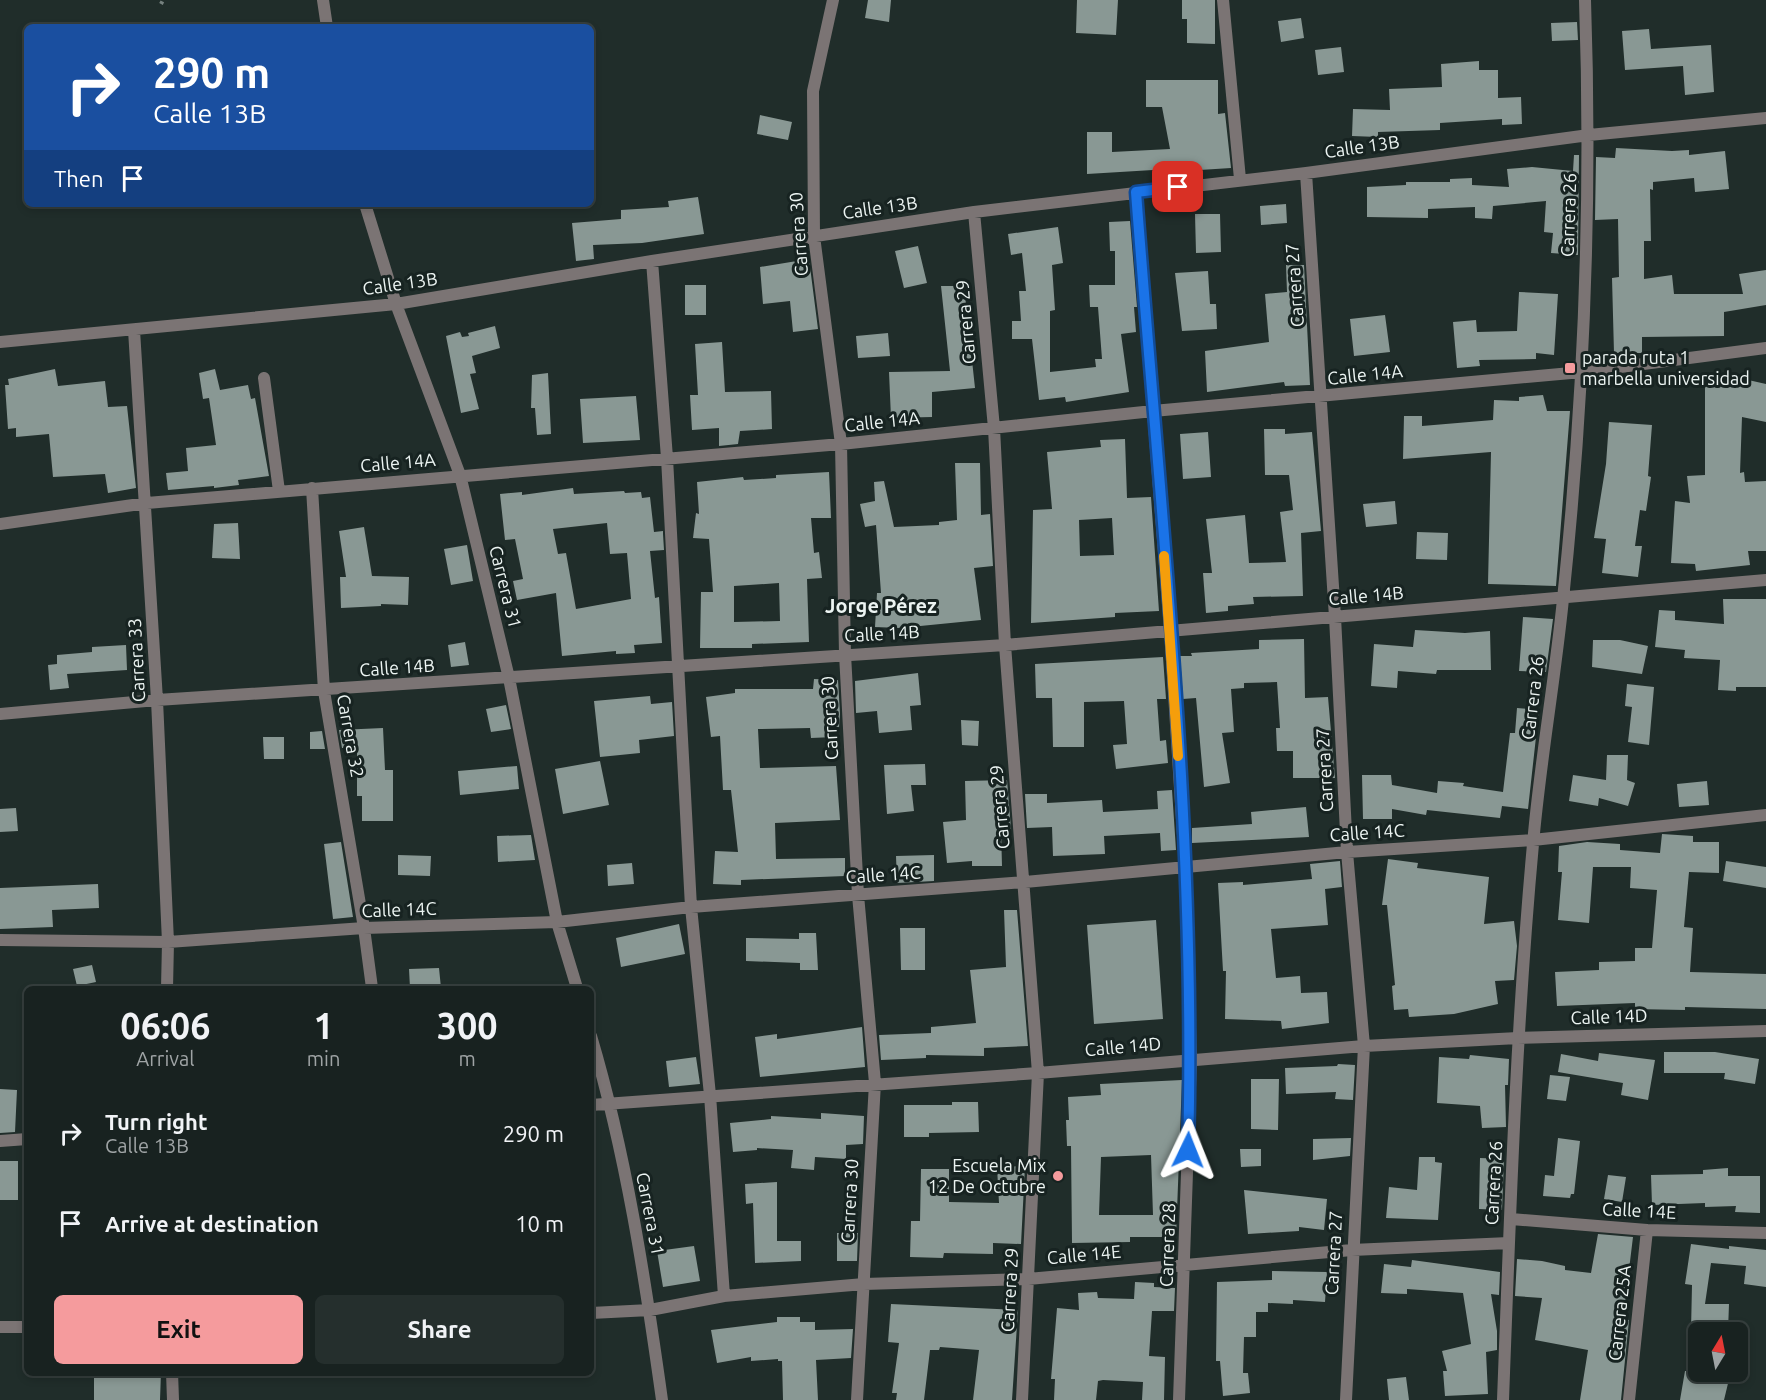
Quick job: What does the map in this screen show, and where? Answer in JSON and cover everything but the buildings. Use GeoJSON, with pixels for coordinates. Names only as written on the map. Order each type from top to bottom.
{"type":"FeatureCollection","features":[{"type":"Feature","properties":{"kind":"street"},"geometry":{"type":"LineString","coordinates":[[323,0],[327,24]]}},
{"type":"Feature","properties":{"kind":"street","name":"Carrera 30"},"geometry":{"type":"LineString","coordinates":[[833,0],[813,91],[814,236],[841,444],[845,654],[858,895],[875,1083],[857,1400]]}},
{"type":"Feature","properties":{"kind":"street"},"geometry":{"type":"LineString","coordinates":[[1223,0],[1240,179]]}},
{"type":"Feature","properties":{"kind":"street","name":"Carrera 26"},"geometry":{"type":"LineString","coordinates":[[1503,1400],[1518,1038],[1533,840],[1563,599],[1582,372],[1590,135],[1585,0]]}},
{"type":"Feature","properties":{"kind":"street","name":"Calle 13B"},"geometry":{"type":"LineString","coordinates":[[0,342],[396,304],[651,261],[974,212],[1306,173],[1590,135],[1766,118]]}},
{"type":"Feature","properties":{"kind":"street","name":"Carrera 27"},"geometry":{"type":"LineString","coordinates":[[1306,173],[1335,617],[1347,852],[1364,1046],[1346,1400]]}},
{"type":"Feature","properties":{"kind":"street","name":"Carrera 28"},"geometry":{"type":"LineString","coordinates":[[1136,192],[1170,630],[1185,867],[1191,1059],[1179,1400]]}},
{"type":"Feature","properties":{"kind":"street","name":"Carrera 31"},"geometry":{"type":"LineString","coordinates":[[366,207],[396,304],[460,475],[509,678],[557,922],[576,986]]}},
{"type":"Feature","properties":{"kind":"street","name":"Carrera 29"},"geometry":{"type":"LineString","coordinates":[[974,212],[994,428],[1005,645],[1038,1073],[1022,1400]]}},
{"type":"Feature","properties":{"kind":"street"},"geometry":{"type":"LineString","coordinates":[[651,261],[667,458],[691,907],[710,1095],[724,1296]]}},
{"type":"Feature","properties":{"kind":"street","name":"Carrera 33"},"geometry":{"type":"LineString","coordinates":[[134,330],[147,503],[157,700],[168,942],[167,986]]}},
{"type":"Feature","properties":{"kind":"street","name":"Calle 14A"},"geometry":{"type":"LineString","coordinates":[[0,524],[147,503],[841,444],[1153,411],[1321,398],[1582,372],[1766,348]]}},
{"type":"Feature","properties":{"kind":"street"},"geometry":{"type":"LineString","coordinates":[[264,378],[279,490]]}},
{"type":"Feature","properties":{"kind":"street","name":"Carrera 32"},"geometry":{"type":"LineString","coordinates":[[312,488],[324,691],[372,986]]}},
{"type":"Feature","properties":{"kind":"street","name":"Calle 14B"},"geometry":{"type":"LineString","coordinates":[[0,714],[157,700],[679,668],[845,654],[1005,645],[1766,580]]}},
{"type":"Feature","properties":{"kind":"street","name":"Calle 14C"},"geometry":{"type":"LineString","coordinates":[[0,940],[168,942],[364,928],[557,922],[691,907],[1025,882],[1347,852],[1533,840],[1766,814]]}},
{"type":"Feature","properties":{"kind":"street","name":"Calle 14D"},"geometry":{"type":"LineString","coordinates":[[594,1105],[1038,1073],[1364,1046],[1518,1038],[1766,1031]]}},
{"type":"Feature","properties":{"kind":"street","name":"Carrera 31"},"geometry":{"type":"LineString","coordinates":[[594,1046],[611,1103],[650,1310],[662,1400]]}},
{"type":"Feature","properties":{"kind":"street"},"geometry":{"type":"LineString","coordinates":[[0,1141],[24,1139]]}},
{"type":"Feature","properties":{"kind":"street","name":"Calle 14E"},"geometry":{"type":"LineString","coordinates":[[1511,1219],[1647,1230],[1766,1233]]}},
{"type":"Feature","properties":{"kind":"street","name":"Carrera 25A"},"geometry":{"type":"LineString","coordinates":[[1629,1400],[1647,1230]]}},
{"type":"Feature","properties":{"kind":"street","name":"Calle 14E"},"geometry":{"type":"LineString","coordinates":[[594,1314],[650,1310],[724,1296],[864,1284],[1029,1279],[1352,1250],[1509,1243]]}},
{"type":"Feature","properties":{"kind":"street"},"geometry":{"type":"LineString","coordinates":[[0,1327],[24,1327]]}},
{"type":"Feature","properties":{"kind":"street"},"geometry":{"type":"LineString","coordinates":[[172,1376],[173,1400]]}},
{"type":"Feature","properties":{"kind":"slow traffic"},"geometry":{"type":"LineString","coordinates":[[1164,556],[1178,756]]}},
{"type":"Feature","properties":{"kind":"place","name":"parada ruta 1 marbella universidad"},"geometry":{"type":"Point","coordinates":[1570,368]}},
{"type":"Feature","properties":{"kind":"place","name":"Escuela Mix 12 De Octubre"},"geometry":{"type":"Point","coordinates":[1058,1176]}},
{"type":"Feature","properties":{"kind":"district","name":"Jorge Pérez"},"geometry":{"type":"Point","coordinates":[881,606]}},
{"type":"Feature","properties":{"kind":"route"},"geometry":{"type":"LineString","coordinates":[[1178,187],[1136,192],[1170,630],[1185,867],[1191,1059],[1188,1150]]}}]}
